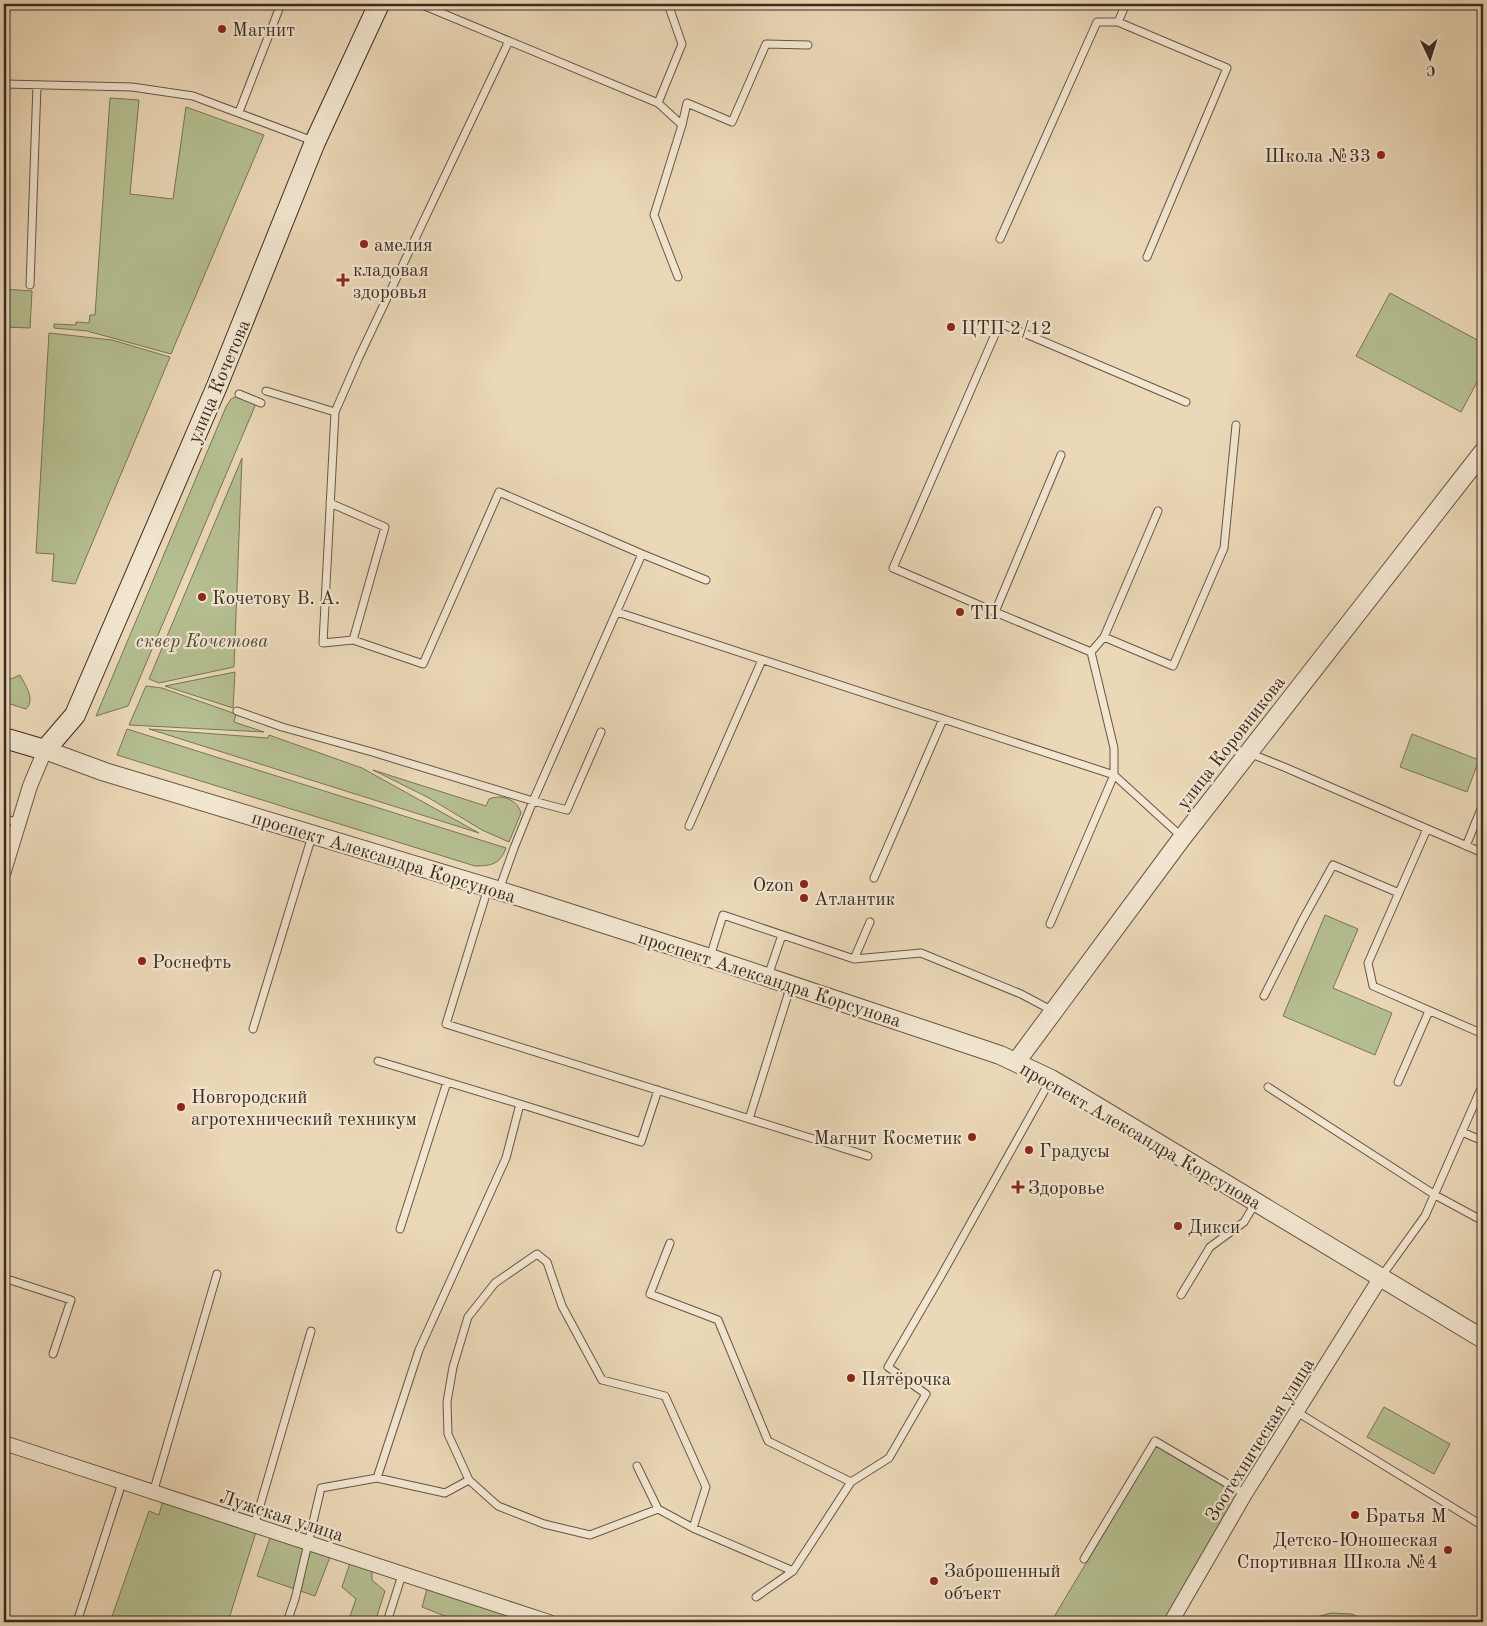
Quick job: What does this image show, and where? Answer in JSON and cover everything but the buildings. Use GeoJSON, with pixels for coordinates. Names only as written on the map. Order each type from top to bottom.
{"type":"FeatureCollection","features":[{"type":"Feature","properties":{"kind":"main road","name":"улица Кочетова"},"geometry":{"type":"LineString","coordinates":[[45,750],[75,715],[217,386],[315,142],[379,4]]}},
{"type":"Feature","properties":{"kind":"main road","name":"проспект Александра Корсунова"},"geometry":{"type":"LineString","coordinates":[[4,738],[45,750]]}},
{"type":"Feature","properties":{"kind":"street","name":"улица Коровникова"},"geometry":{"type":"LineString","coordinates":[[1016,1062],[1182,838],[1483,452]]}},
{"type":"Feature","properties":{"kind":"street"},"geometry":{"type":"LineString","coordinates":[[4,871],[30,786],[45,750]]}},
{"type":"Feature","properties":{"kind":"street","name":"проспект Александра Корсунова"},"geometry":{"type":"LineString","coordinates":[[45,750],[105,772],[493,889],[710,958],[1000,1055],[1051,1079],[1483,1339]]}},
{"type":"Feature","properties":{"kind":"street","name":"Зоотехническая улица"},"geometry":{"type":"LineString","coordinates":[[1171,1622],[1245,1494],[1381,1277]]}},
{"type":"Feature","properties":{"kind":"street","name":"Лужская улица"},"geometry":{"type":"LineString","coordinates":[[4,1443],[549,1622]]}},
{"type":"Feature","properties":{"kind":"lane"},"geometry":{"type":"LineString","coordinates":[[239,112],[281,4]]}},
{"type":"Feature","properties":{"kind":"lane"},"geometry":{"type":"LineString","coordinates":[[420,4],[658,103],[682,125]]}},
{"type":"Feature","properties":{"kind":"lane"},"geometry":{"type":"LineString","coordinates":[[658,103],[682,44],[668,4]]}},
{"type":"Feature","properties":{"kind":"lane"},"geometry":{"type":"LineString","coordinates":[[1118,22],[1126,4]]}},
{"type":"Feature","properties":{"kind":"lane"},"geometry":{"type":"LineString","coordinates":[[1000,239],[1097,22],[1118,22],[1227,68],[1147,256]]}},
{"type":"Feature","properties":{"kind":"lane"},"geometry":{"type":"LineString","coordinates":[[509,41],[359,357],[335,412],[323,643],[352,640],[423,664],[499,492],[706,580]]}},
{"type":"Feature","properties":{"kind":"lane"},"geometry":{"type":"LineString","coordinates":[[678,277],[654,215],[687,103],[732,122],[766,44],[808,45]]}},
{"type":"Feature","properties":{"kind":"lane"},"geometry":{"type":"LineString","coordinates":[[4,84],[132,87],[193,96],[315,142]]}},
{"type":"Feature","properties":{"kind":"lane"},"geometry":{"type":"LineString","coordinates":[[30,285],[37,85]]}},
{"type":"Feature","properties":{"kind":"lane"},"geometry":{"type":"LineString","coordinates":[[1091,652],[893,568],[1000,323],[1186,402]]}},
{"type":"Feature","properties":{"kind":"lane"},"geometry":{"type":"LineString","coordinates":[[266,391],[335,412]]}},
{"type":"Feature","properties":{"kind":"lane"},"geometry":{"type":"LineString","coordinates":[[239,394],[261,403]]}},
{"type":"Feature","properties":{"kind":"lane"},"geometry":{"type":"LineString","coordinates":[[1104,637],[1173,666],[1224,548],[1236,425]]}},
{"type":"Feature","properties":{"kind":"lane"},"geometry":{"type":"LineString","coordinates":[[995,612],[1061,455]]}},
{"type":"Feature","properties":{"kind":"lane"},"geometry":{"type":"LineString","coordinates":[[330,503],[385,528],[352,640]]}},
{"type":"Feature","properties":{"kind":"lane"},"geometry":{"type":"LineString","coordinates":[[1091,652],[1104,637],[1158,511]]}},
{"type":"Feature","properties":{"kind":"lane"},"geometry":{"type":"LineString","coordinates":[[642,554],[514,848],[493,889],[446,1024],[868,1156]]}},
{"type":"Feature","properties":{"kind":"lane"},"geometry":{"type":"LineString","coordinates":[[617,612],[1114,775],[1182,838]]}},
{"type":"Feature","properties":{"kind":"lane"},"geometry":{"type":"LineString","coordinates":[[1050,924],[1114,775],[1114,748],[1091,652]]}},
{"type":"Feature","properties":{"kind":"lane"},"geometry":{"type":"LineString","coordinates":[[689,826],[762,660]]}},
{"type":"Feature","properties":{"kind":"lane"},"geometry":{"type":"LineString","coordinates":[[237,711],[282,727],[567,810],[601,732]]}},
{"type":"Feature","properties":{"kind":"lane"},"geometry":{"type":"LineString","coordinates":[[874,878],[943,719]]}},
{"type":"Feature","properties":{"kind":"lane"},"geometry":{"type":"LineString","coordinates":[[1248,753],[1483,853]]}},
{"type":"Feature","properties":{"kind":"lane"},"geometry":{"type":"LineString","coordinates":[[1466,846],[1483,804]]}},
{"type":"Feature","properties":{"kind":"lane"},"geometry":{"type":"LineString","coordinates":[[4,818],[18,823]]}},
{"type":"Feature","properties":{"kind":"lane"},"geometry":{"type":"LineString","coordinates":[[1426,830],[1368,963],[1373,986],[1483,1034]]}},
{"type":"Feature","properties":{"kind":"lane"},"geometry":{"type":"LineString","coordinates":[[253,1029],[312,834]]}},
{"type":"Feature","properties":{"kind":"lane"},"geometry":{"type":"LineString","coordinates":[[1264,996],[1333,865],[1398,893]]}},
{"type":"Feature","properties":{"kind":"lane"},"geometry":{"type":"LineString","coordinates":[[710,958],[723,915],[854,959],[921,953],[1021,994],[1053,1012]]}},
{"type":"Feature","properties":{"kind":"lane"},"geometry":{"type":"LineString","coordinates":[[854,959],[870,922]]}},
{"type":"Feature","properties":{"kind":"lane"},"geometry":{"type":"LineString","coordinates":[[768,977],[782,935]]}},
{"type":"Feature","properties":{"kind":"lane"},"geometry":{"type":"LineString","coordinates":[[749,1118],[791,985]]}},
{"type":"Feature","properties":{"kind":"lane"},"geometry":{"type":"LineString","coordinates":[[1398,1082],[1429,1010]]}},
{"type":"Feature","properties":{"kind":"lane"},"geometry":{"type":"LineString","coordinates":[[378,1061],[641,1142],[658,1090]]}},
{"type":"Feature","properties":{"kind":"lane"},"geometry":{"type":"LineString","coordinates":[[756,1597],[793,1571],[851,1482],[888,1458],[926,1394],[888,1367],[1051,1079]]}},
{"type":"Feature","properties":{"kind":"lane"},"geometry":{"type":"LineString","coordinates":[[400,1229],[447,1082]]}},
{"type":"Feature","properties":{"kind":"lane"},"geometry":{"type":"LineString","coordinates":[[1381,1277],[1425,1216],[1483,1084]]}},
{"type":"Feature","properties":{"kind":"lane"},"geometry":{"type":"LineString","coordinates":[[1268,1087],[1435,1195],[1483,1221]]}},
{"type":"Feature","properties":{"kind":"lane"},"geometry":{"type":"LineString","coordinates":[[377,1478],[419,1350],[506,1158],[520,1104]]}},
{"type":"Feature","properties":{"kind":"lane"},"geometry":{"type":"LineString","coordinates":[[1462,1132],[1483,1141]]}},
{"type":"Feature","properties":{"kind":"lane"},"geometry":{"type":"LineString","coordinates":[[1181,1295],[1210,1248],[1244,1222],[1256,1202]]}},
{"type":"Feature","properties":{"kind":"lane"},"geometry":{"type":"LineString","coordinates":[[670,1243],[650,1294],[718,1320],[768,1441],[851,1482]]}},
{"type":"Feature","properties":{"kind":"lane"},"geometry":{"type":"LineString","coordinates":[[658,1509],[590,1535],[544,1524],[498,1506],[469,1480],[448,1434],[447,1402],[458,1350],[468,1317],[494,1283],[537,1254],[547,1262],[562,1306],[602,1380],[664,1396],[706,1487],[693,1528]]}},
{"type":"Feature","properties":{"kind":"lane"},"geometry":{"type":"LineString","coordinates":[[153,1492],[217,1274]]}},
{"type":"Feature","properties":{"kind":"lane"},"geometry":{"type":"LineString","coordinates":[[4,1278],[71,1300],[53,1354]]}},
{"type":"Feature","properties":{"kind":"lane"},"geometry":{"type":"LineString","coordinates":[[254,1526],[311,1331]]}},
{"type":"Feature","properties":{"kind":"lane"},"geometry":{"type":"LineString","coordinates":[[1297,1412],[1483,1526]]}},
{"type":"Feature","properties":{"kind":"lane"},"geometry":{"type":"LineString","coordinates":[[1084,1559],[1155,1442],[1245,1494]]}},
{"type":"Feature","properties":{"kind":"lane"},"geometry":{"type":"LineString","coordinates":[[637,1466],[658,1509],[693,1528],[793,1571]]}},
{"type":"Feature","properties":{"kind":"lane"},"geometry":{"type":"LineString","coordinates":[[287,1622],[295,1599],[321,1488],[377,1478],[445,1493],[469,1480]]}},
{"type":"Feature","properties":{"kind":"lane"},"geometry":{"type":"LineString","coordinates":[[77,1622],[122,1483]]}},
{"type":"Feature","properties":{"kind":"lane"},"geometry":{"type":"LineString","coordinates":[[386,1622],[402,1574]]}},
{"type":"Feature","properties":{"kind":"green space"},"geometry":{"type":"Polygon","coordinates":[[[110,98],[139,100],[130,194],[173,199],[186,107],[264,135],[171,354],[87,331],[54,328],[54,324],[76,325],[76,322],[89,323],[90,315],[95,315],[110,98]]]}},
{"type":"Feature","properties":{"kind":"green space"},"geometry":{"type":"Polygon","coordinates":[[[4,289],[32,291],[30,328],[4,327],[4,289]]]}},
{"type":"Feature","properties":{"kind":"green space"},"geometry":{"type":"Polygon","coordinates":[[[1390,293],[1483,343],[1483,371],[1461,412],[1356,356],[1390,293]]]}},
{"type":"Feature","properties":{"kind":"green space"},"geometry":{"type":"Polygon","coordinates":[[[49,333],[112,340],[170,357],[75,584],[52,581],[54,554],[36,553],[49,333]]]}},
{"type":"Feature","properties":{"kind":"green space"},"geometry":{"type":"Polygon","coordinates":[[[235,397],[252,401],[255,406],[128,706],[96,716],[226,407],[231,399],[235,397]]]}},
{"type":"Feature","properties":{"kind":"green space","name":"сквер Кочетова"},"geometry":{"type":"Polygon","coordinates":[[[242,458],[234,667],[159,683],[149,679],[242,458]]]}},
{"type":"Feature","properties":{"kind":"green space"},"geometry":{"type":"Polygon","coordinates":[[[235,672],[233,708],[165,686],[235,672]]]}},
{"type":"Feature","properties":{"kind":"green space"},"geometry":{"type":"Polygon","coordinates":[[[20,675],[30,696],[29,705],[26,709],[4,702],[4,682],[20,675]]]}},
{"type":"Feature","properties":{"kind":"green space"},"geometry":{"type":"Polygon","coordinates":[[[146,686],[162,688],[236,714],[234,722],[264,732],[129,725],[146,686]]]}},
{"type":"Feature","properties":{"kind":"green space"},"geometry":{"type":"Polygon","coordinates":[[[127,729],[506,848],[501,858],[495,863],[475,866],[117,755],[127,729]]]}},
{"type":"Feature","properties":{"kind":"green space"},"geometry":{"type":"Polygon","coordinates":[[[149,729],[268,738],[269,735],[362,768],[479,833],[149,729]]]}},
{"type":"Feature","properties":{"kind":"green space"},"geometry":{"type":"Polygon","coordinates":[[[1412,734],[1479,760],[1467,792],[1400,767],[1412,734]]]}},
{"type":"Feature","properties":{"kind":"green space"},"geometry":{"type":"Polygon","coordinates":[[[373,770],[486,806],[489,799],[499,797],[508,799],[516,804],[521,813],[509,842],[482,830],[429,798],[373,770]]]}},
{"type":"Feature","properties":{"kind":"green space"},"geometry":{"type":"Polygon","coordinates":[[[1325,915],[1358,929],[1333,988],[1392,1013],[1375,1055],[1283,1016],[1325,915]]]}},
{"type":"Feature","properties":{"kind":"green space"},"geometry":{"type":"Polygon","coordinates":[[[1384,1407],[1450,1444],[1434,1474],[1367,1437],[1384,1407]]]}},
{"type":"Feature","properties":{"kind":"green space"},"geometry":{"type":"Polygon","coordinates":[[[1156,1446],[1242,1497],[1167,1622],[1051,1622],[1156,1446]]]}},
{"type":"Feature","properties":{"kind":"green space"},"geometry":{"type":"Polygon","coordinates":[[[163,1500],[256,1532],[228,1622],[110,1622],[149,1511],[159,1515],[163,1500]]]}},
{"type":"Feature","properties":{"kind":"green space"},"geometry":{"type":"Polygon","coordinates":[[[271,1535],[330,1557],[315,1596],[257,1576],[271,1535]]]}},
{"type":"Feature","properties":{"kind":"green space"},"geometry":{"type":"Polygon","coordinates":[[[351,1560],[372,1569],[372,1580],[385,1591],[375,1622],[348,1622],[356,1599],[342,1587],[351,1560]]]}},
{"type":"Feature","properties":{"kind":"green space"},"geometry":{"type":"Polygon","coordinates":[[[427,1589],[526,1622],[460,1622],[422,1607],[427,1589]]]}},
{"type":"Feature","properties":{"kind":"green space"},"geometry":{"type":"Polygon","coordinates":[[[1331,1613],[1352,1614],[1368,1622],[1307,1622],[1313,1618],[1331,1613]]]}},
{"type":"Feature","properties":{"kind":"place","name":"Магнит"},"geometry":{"type":"Point","coordinates":[222,29]}},
{"type":"Feature","properties":{"kind":"place","name":"Школа №33"},"geometry":{"type":"Point","coordinates":[1381,155]}},
{"type":"Feature","properties":{"kind":"place","name":"амелия"},"geometry":{"type":"Point","coordinates":[364,244]}},
{"type":"Feature","properties":{"kind":"place","name":"кладовая здоровья"},"geometry":{"type":"Point","coordinates":[343,280]}},
{"type":"Feature","properties":{"kind":"place","name":"ЦТП 2/12"},"geometry":{"type":"Point","coordinates":[951,327]}},
{"type":"Feature","properties":{"kind":"place","name":"Кочетову В. А."},"geometry":{"type":"Point","coordinates":[202,597]}},
{"type":"Feature","properties":{"kind":"place","name":"ТП"},"geometry":{"type":"Point","coordinates":[960,612]}},
{"type":"Feature","properties":{"kind":"place","name":"Ozon"},"geometry":{"type":"Point","coordinates":[804,884]}},
{"type":"Feature","properties":{"kind":"place","name":"Атлантик"},"geometry":{"type":"Point","coordinates":[804,898]}},
{"type":"Feature","properties":{"kind":"place","name":"Роснефть"},"geometry":{"type":"Point","coordinates":[142,961]}},
{"type":"Feature","properties":{"kind":"place","name":"Новгородский агротехнический техникум"},"geometry":{"type":"Point","coordinates":[181,1107]}},
{"type":"Feature","properties":{"kind":"place","name":"Магнит Косметик"},"geometry":{"type":"Point","coordinates":[972,1137]}},
{"type":"Feature","properties":{"kind":"place","name":"Градусы"},"geometry":{"type":"Point","coordinates":[1029,1150]}},
{"type":"Feature","properties":{"kind":"place","name":"Здоровье"},"geometry":{"type":"Point","coordinates":[1018,1187]}},
{"type":"Feature","properties":{"kind":"place","name":"Дикси"},"geometry":{"type":"Point","coordinates":[1178,1226]}},
{"type":"Feature","properties":{"kind":"place","name":"Пятёрочка"},"geometry":{"type":"Point","coordinates":[851,1378]}},
{"type":"Feature","properties":{"kind":"place","name":"Братья М"},"geometry":{"type":"Point","coordinates":[1355,1515]}},
{"type":"Feature","properties":{"kind":"place","name":"Детско-Юношеская Спортивная Школа №4"},"geometry":{"type":"Point","coordinates":[1448,1550]}},
{"type":"Feature","properties":{"kind":"place","name":"Заброшенный объект"},"geometry":{"type":"Point","coordinates":[934,1581]}}]}
